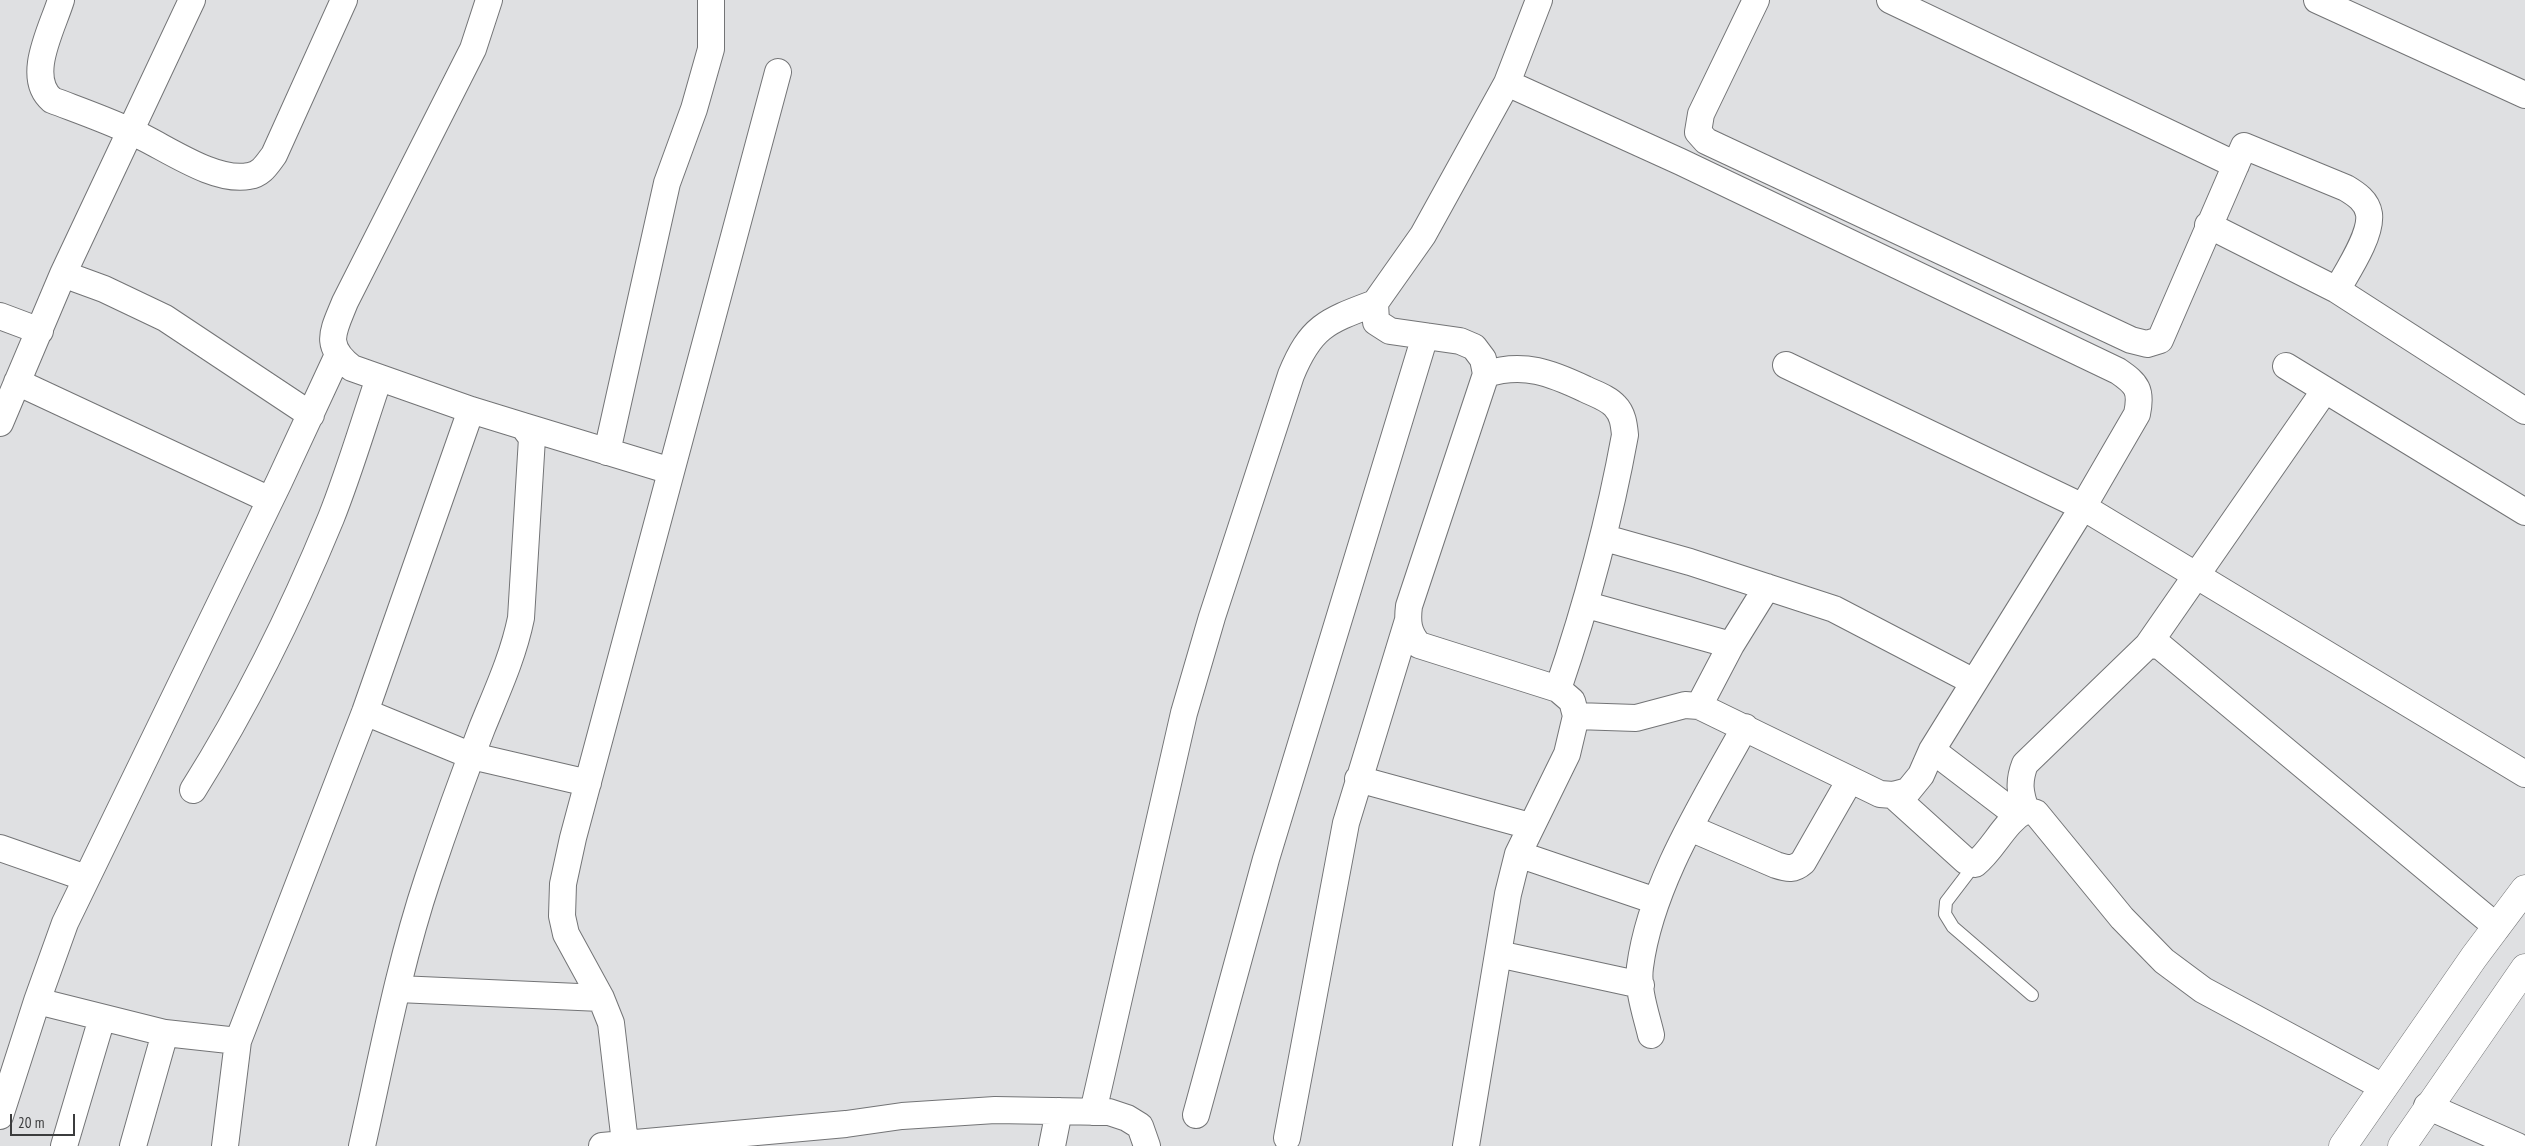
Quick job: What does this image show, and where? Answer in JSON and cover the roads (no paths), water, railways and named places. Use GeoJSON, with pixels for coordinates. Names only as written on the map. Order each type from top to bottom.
{"type":"FeatureCollection","features":[{"type":"Feature","properties":{"kind":"highway"},"geometry":{"type":"LineString","coordinates":[[2343,1146],[2525,889]]}},
{"type":"Feature","properties":{"kind":"highway"},"geometry":{"type":"LineString","coordinates":[[2402,1146],[2427,1106],[2525,968]]}},
{"type":"Feature","properties":{"kind":"street"},"geometry":{"type":"LineString","coordinates":[[61,0],[42,58],[39,75],[44,93],[52,100],[130,131],[215,172],[231,177],[261,173],[274,154],[344,0]]}},
{"type":"Feature","properties":{"kind":"street"},"geometry":{"type":"LineString","coordinates":[[0,423],[63,274],[192,0]]}},
{"type":"Feature","properties":{"kind":"street"},"geometry":{"type":"LineString","coordinates":[[489,0],[473,49],[345,302],[335,327],[332,342],[337,357],[352,368],[471,410],[671,471]]}},
{"type":"Feature","properties":{"kind":"street"},"geometry":{"type":"LineString","coordinates":[[607,452],[667,183],[694,109],[712,49],[711,0]]}},
{"type":"Feature","properties":{"kind":"street"},"geometry":{"type":"LineString","coordinates":[[1093,1112],[1184,714],[1209,626],[1291,375],[1302,348],[1313,334],[1341,316],[1375,303],[1423,235],[1507,83],[1539,0]]}},
{"type":"Feature","properties":{"kind":"street"},"geometry":{"type":"LineString","coordinates":[[1756,0],[1701,114],[1698,132],[1706,141],[2132,340],[2147,344],[2160,340],[2208,225],[2244,146],[2346,188],[2362,198],[2369,214],[2365,237],[2337,290]]}},
{"type":"Feature","properties":{"kind":"street"},"geometry":{"type":"LineString","coordinates":[[1890,0],[2236,164]]}},
{"type":"Feature","properties":{"kind":"street"},"geometry":{"type":"LineString","coordinates":[[2316,0],[2525,95]]}},
{"type":"Feature","properties":{"kind":"street"},"geometry":{"type":"LineString","coordinates":[[778,72],[588,783],[563,884],[562,916],[566,934],[601,998],[611,1023],[614,1144],[845,1135],[957,1111],[1059,1111],[1109,1112],[1127,1118],[1140,1126],[1150,1145]]}},
{"type":"Feature","properties":{"kind":"street"},"geometry":{"type":"LineString","coordinates":[[1507,83],[1681,162],[2118,370],[2133,380],[2140,397],[2137,414],[2083,507],[1932,750],[1921,775],[1908,791],[1893,795],[1880,794],[1699,706],[1685,705],[1636,718],[1576,716]]}},
{"type":"Feature","properties":{"kind":"street"},"geometry":{"type":"LineString","coordinates":[[2208,225],[2337,290],[2525,411]]}},
{"type":"Feature","properties":{"kind":"street"},"geometry":{"type":"LineString","coordinates":[[63,274],[104,289],[165,318],[311,415]]}},
{"type":"Feature","properties":{"kind":"street"},"geometry":{"type":"LineString","coordinates":[[1375,303],[1376,322],[1390,331],[1460,341],[1474,347],[1483,359],[1486,374],[1409,606],[1410,635],[1419,646],[1558,689],[1572,701],[1576,716],[1567,754],[1530,826],[1518,854],[1498,954],[1466,1146]]}},
{"type":"Feature","properties":{"kind":"street"},"geometry":{"type":"LineString","coordinates":[[0,316],[40,331]]}},
{"type":"Feature","properties":{"kind":"street"},"geometry":{"type":"LineString","coordinates":[[1196,1115],[1266,860],[1425,336]]}},
{"type":"Feature","properties":{"kind":"street"},"geometry":{"type":"LineString","coordinates":[[0,1116],[37,1001],[65,923],[311,415],[337,357]]}},
{"type":"Feature","properties":{"kind":"street"},"geometry":{"type":"LineString","coordinates":[[1786,365],[2083,507],[2525,774]]}},
{"type":"Feature","properties":{"kind":"street"},"geometry":{"type":"LineString","coordinates":[[2286,366],[2525,512]]}},
{"type":"Feature","properties":{"kind":"street"},"geometry":{"type":"LineString","coordinates":[[1486,374],[1506,367],[1542,371],[1603,397],[1616,406],[1624,421],[1625,435],[1605,538],[1587,605],[1558,689]]}},
{"type":"Feature","properties":{"kind":"street"},"geometry":{"type":"LineString","coordinates":[[192,790],[247,699],[291,608],[330,519],[379,378]]}},
{"type":"Feature","properties":{"kind":"street"},"geometry":{"type":"LineString","coordinates":[[17,382],[270,500]]}},
{"type":"Feature","properties":{"kind":"street"},"geometry":{"type":"LineString","coordinates":[[1893,795],[1966,860],[1975,864],[1983,857],[2021,813],[2020,776],[2025,764],[2148,644],[2325,390]]}},
{"type":"Feature","properties":{"kind":"street"},"geometry":{"type":"LineString","coordinates":[[225,1146],[238,1041],[365,712],[471,410]]}},
{"type":"Feature","properties":{"kind":"street"},"geometry":{"type":"LineString","coordinates":[[362,1146],[398,989],[427,880],[472,756],[508,668],[521,618],[532,438],[523,426]]}},
{"type":"Feature","properties":{"kind":"street"},"geometry":{"type":"LineString","coordinates":[[1605,538],[1690,562],[1834,609],[1974,682]]}},
{"type":"Feature","properties":{"kind":"street"},"geometry":{"type":"LineString","coordinates":[[1699,706],[1731,645],[1767,587]]}},
{"type":"Feature","properties":{"kind":"street"},"geometry":{"type":"LineString","coordinates":[[1587,605],[1731,645]]}},
{"type":"Feature","properties":{"kind":"street"},"geometry":{"type":"LineString","coordinates":[[1288,1138],[1346,823],[1408,620]]}},
{"type":"Feature","properties":{"kind":"street"},"geometry":{"type":"LineString","coordinates":[[2148,644],[2160,646],[2172,655],[2497,927]]}},
{"type":"Feature","properties":{"kind":"street"},"geometry":{"type":"LineString","coordinates":[[365,712],[472,756],[588,783]]}},
{"type":"Feature","properties":{"kind":"street"},"geometry":{"type":"LineString","coordinates":[[1651,1035],[1642,1002],[1640,969],[1656,900],[1690,828],[1745,727]]}},
{"type":"Feature","properties":{"kind":"street"},"geometry":{"type":"LineString","coordinates":[[1932,750],[2021,813],[2036,813],[2046,822],[2122,918],[2164,961],[2203,990],[2384,1087]]}},
{"type":"Feature","properties":{"kind":"street"},"geometry":{"type":"LineString","coordinates":[[1358,779],[1530,826]]}},
{"type":"Feature","properties":{"kind":"street"},"geometry":{"type":"LineString","coordinates":[[1690,828],[1776,865],[1788,869],[1797,868],[1803,862],[1850,780]]}},
{"type":"Feature","properties":{"kind":"street"},"geometry":{"type":"LineString","coordinates":[[0,848],[86,878]]}},
{"type":"Feature","properties":{"kind":"street"},"geometry":{"type":"LineString","coordinates":[[1518,854],[1656,900]]}},
{"type":"Feature","properties":{"kind":"street"},"geometry":{"type":"LineString","coordinates":[[1498,954],[1641,985]]}},
{"type":"Feature","properties":{"kind":"street"},"geometry":{"type":"LineString","coordinates":[[398,989],[601,998]]}},
{"type":"Feature","properties":{"kind":"street"},"geometry":{"type":"LineString","coordinates":[[37,1001],[165,1033],[238,1041]]}},
{"type":"Feature","properties":{"kind":"street"},"geometry":{"type":"LineString","coordinates":[[64,1146],[102,1018]]}},
{"type":"Feature","properties":{"kind":"street"},"geometry":{"type":"LineString","coordinates":[[133,1146],[165,1033]]}},
{"type":"Feature","properties":{"kind":"street"},"geometry":{"type":"LineString","coordinates":[[2427,1106],[2517,1146]]}},
{"type":"Feature","properties":{"kind":"street"},"geometry":{"type":"LineString","coordinates":[[1052,1146],[1059,1111]]}},
{"type":"Feature","properties":{"kind":"lane"},"geometry":{"type":"LineString","coordinates":[[1975,864],[1946,902],[1945,914],[1953,927],[2032,995]]}}]}
